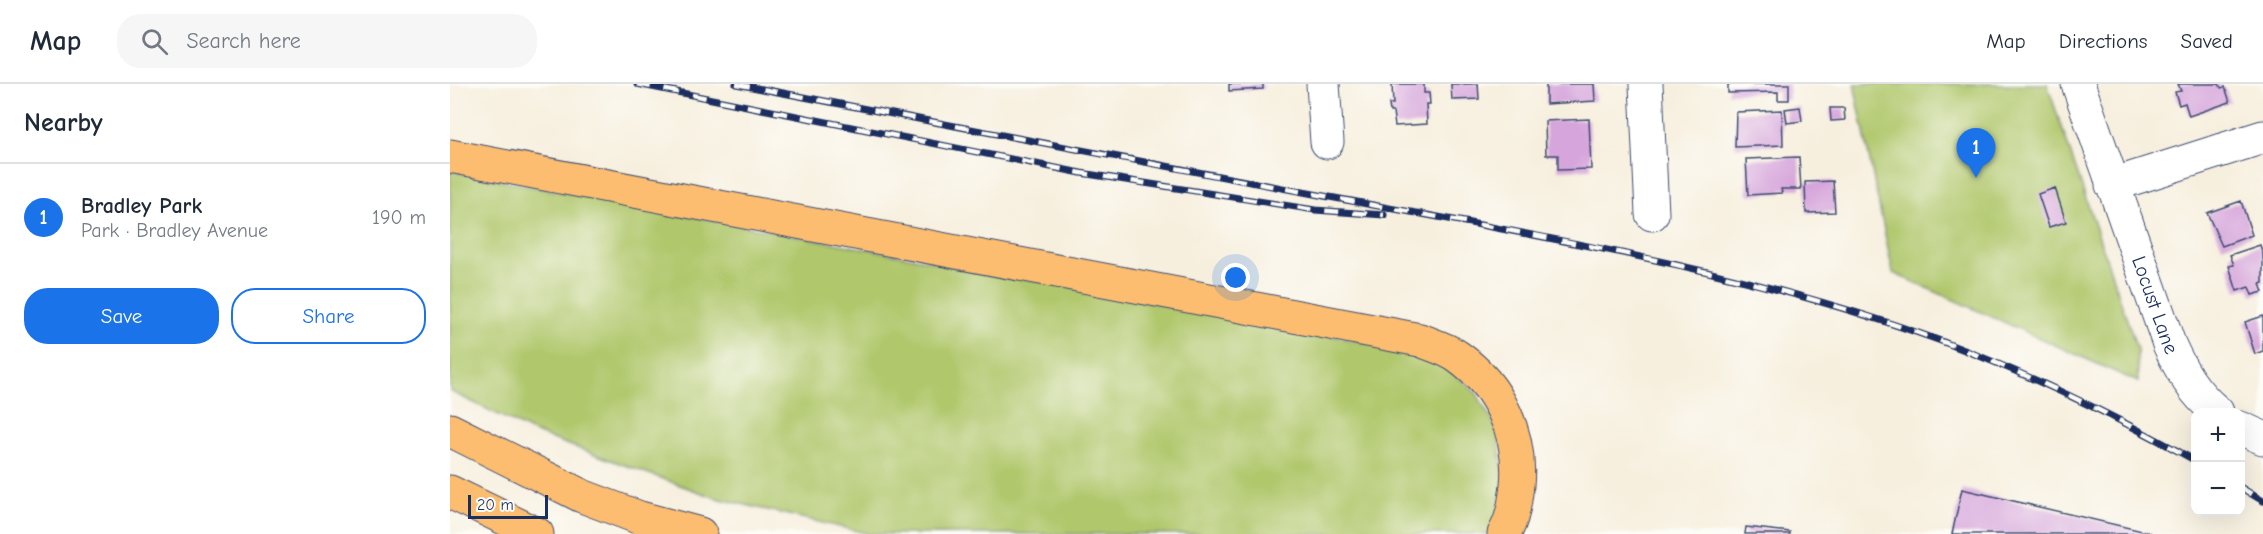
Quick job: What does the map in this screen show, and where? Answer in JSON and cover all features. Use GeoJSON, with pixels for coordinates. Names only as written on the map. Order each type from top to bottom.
{"type":"FeatureCollection","features":[{"type":"Feature","properties":{"kind":"highway"},"geometry":{"type":"LineString","coordinates":[[450,156],[1420,340],[1457,356],[1479,375],[1496,395],[1508,418],[1515,440],[1518,474],[1514,508],[1504,534]]}},
{"type":"Feature","properties":{"kind":"highway"},"geometry":{"type":"LineString","coordinates":[[450,430],[582,496],[640,518],[700,534]]}},
{"type":"Feature","properties":{"kind":"highway"},"geometry":{"type":"LineString","coordinates":[[450,492],[537,534]]}},
{"type":"Feature","properties":{"kind":"street"},"geometry":{"type":"LineString","coordinates":[[1323,84],[1327,142]]}},
{"type":"Feature","properties":{"kind":"street"},"geometry":{"type":"LineString","coordinates":[[1646,84],[1652,214]]}},
{"type":"Feature","properties":{"kind":"street","name":"Locust Lane"},"geometry":{"type":"LineString","coordinates":[[2078,84],[2169,344],[2182,373],[2202,399],[2212,408]]}},
{"type":"Feature","properties":{"kind":"street"},"geometry":{"type":"LineString","coordinates":[[2112,185],[2263,137]]}},
{"type":"Feature","properties":{"kind":"street"},"geometry":{"type":"LineString","coordinates":[[2245,430],[2263,438]]}},
{"type":"Feature","properties":{"kind":"green space"},"geometry":{"type":"Polygon","coordinates":[[[1854,84],[2047,84],[2137,349],[2138,382],[1893,273],[1854,84]]]}},
{"type":"Feature","properties":{"kind":"green space"},"geometry":{"type":"Polygon","coordinates":[[[450,171],[1412,351],[1442,363],[1477,394],[1498,432],[1504,487],[1489,534],[870,534],[716,498],[533,432],[450,391],[450,171]]]}},
{"type":"Feature","properties":{"kind":"building"},"geometry":{"type":"Polygon","coordinates":[[[1229,84],[1263,84],[1263,89],[1229,91],[1229,84]]]}},
{"type":"Feature","properties":{"kind":"building"},"geometry":{"type":"Polygon","coordinates":[[[1392,84],[1424,84],[1424,93],[1429,93],[1430,104],[1426,104],[1427,124],[1395,126],[1389,104],[1393,104],[1392,84]]]}},
{"type":"Feature","properties":{"kind":"building"},"geometry":{"type":"Polygon","coordinates":[[[1451,84],[1478,84],[1479,99],[1452,100],[1451,84]]]}},
{"type":"Feature","properties":{"kind":"building"},"geometry":{"type":"Polygon","coordinates":[[[1546,84],[1594,84],[1595,101],[1546,104],[1546,84]]]}},
{"type":"Feature","properties":{"kind":"building"},"geometry":{"type":"Polygon","coordinates":[[[1728,84],[1789,84],[1789,100],[1778,100],[1778,92],[1728,93],[1728,84]]]}},
{"type":"Feature","properties":{"kind":"building"},"geometry":{"type":"Polygon","coordinates":[[[2178,84],[2219,84],[2221,88],[2225,87],[2230,102],[2189,116],[2185,103],[2179,105],[2175,92],[2181,91],[2178,84]]]}},
{"type":"Feature","properties":{"kind":"building"},"geometry":{"type":"Polygon","coordinates":[[[1800,107],[1802,121],[1787,123],[1785,109],[1800,107]]]}},
{"type":"Feature","properties":{"kind":"building"},"geometry":{"type":"Polygon","coordinates":[[[1830,108],[1844,108],[1845,120],[1831,121],[1830,108]]]}},
{"type":"Feature","properties":{"kind":"building"},"geometry":{"type":"Polygon","coordinates":[[[1782,110],[1783,145],[1735,147],[1736,112],[1782,110]]]}},
{"type":"Feature","properties":{"kind":"building"},"geometry":{"type":"Polygon","coordinates":[[[1589,119],[1591,169],[1558,170],[1558,155],[1546,155],[1545,121],[1589,119]]]}},
{"type":"Feature","properties":{"kind":"building"},"geometry":{"type":"Polygon","coordinates":[[[1799,157],[1801,189],[1781,189],[1782,193],[1748,195],[1746,159],[1799,157]]]}},
{"type":"Feature","properties":{"kind":"building"},"geometry":{"type":"Polygon","coordinates":[[[1833,181],[1835,212],[1806,213],[1805,182],[1833,181]]]}},
{"type":"Feature","properties":{"kind":"building"},"geometry":{"type":"Polygon","coordinates":[[[2055,188],[2066,222],[2049,227],[2038,194],[2055,188]]]}},
{"type":"Feature","properties":{"kind":"building"},"geometry":{"type":"Polygon","coordinates":[[[2241,201],[2252,235],[2222,246],[2207,213],[2241,201]]]}},
{"type":"Feature","properties":{"kind":"building"},"geometry":{"type":"Polygon","coordinates":[[[2260,245],[2263,254],[2263,283],[2260,284],[2263,292],[2252,295],[2249,287],[2237,291],[2229,266],[2234,265],[2230,255],[2260,245]]]}},
{"type":"Feature","properties":{"kind":"building"},"geometry":{"type":"Polygon","coordinates":[[[2263,316],[2263,351],[2255,354],[2245,322],[2263,316]]]}},
{"type":"Feature","properties":{"kind":"building"},"geometry":{"type":"Polygon","coordinates":[[[1962,489],[2151,533],[2151,534],[1952,534],[1962,489]]]}},
{"type":"Feature","properties":{"kind":"building"},"geometry":{"type":"Polygon","coordinates":[[[1746,527],[1790,532],[1790,534],[1745,534],[1746,527]]]}},
{"type":"Feature","properties":{"kind":"railway"},"geometry":{"type":"LineString","coordinates":[[637,84],[1081,173],[1315,210],[1384,215]]}},
{"type":"Feature","properties":{"kind":"railway"},"geometry":{"type":"LineString","coordinates":[[736,84],[1554,239],[1633,255],[1789,293],[1866,315],[2006,367],[2134,427],[2191,458]]}},
{"type":"Feature","properties":{"kind":"railway"},"geometry":{"type":"LineString","coordinates":[[2245,490],[2263,501]]}},
{"type":"Feature","properties":{"kind":"place","name":"Bradley Park"},"geometry":{"type":"Point","coordinates":[1976,178]}}]}
